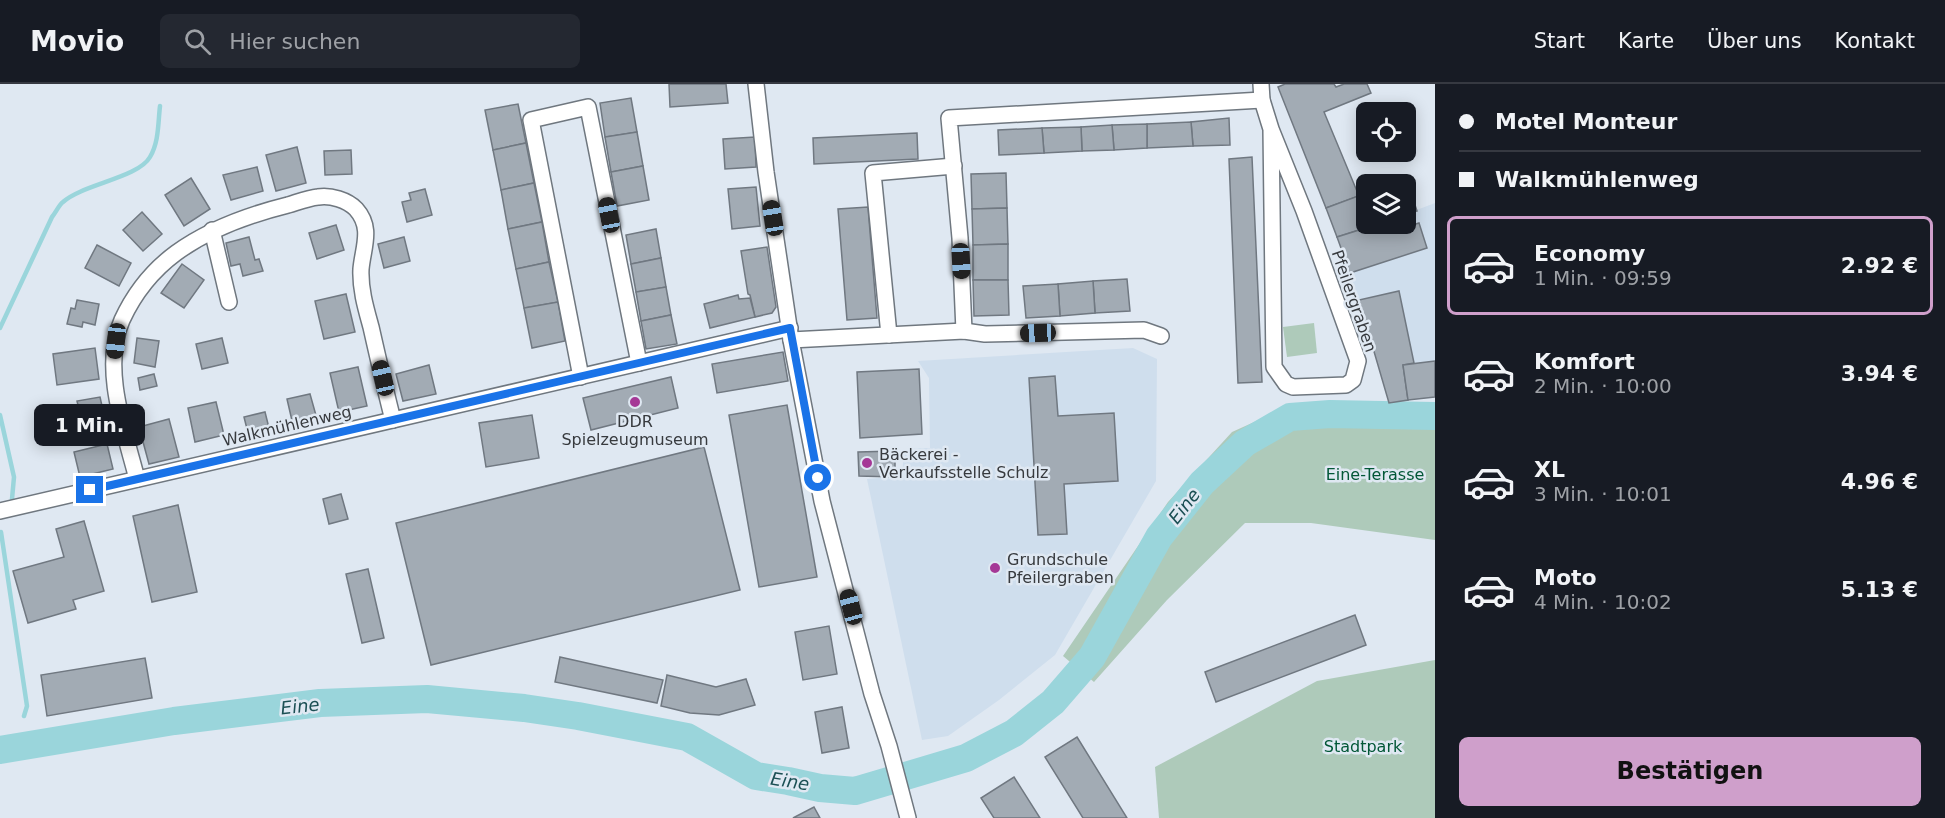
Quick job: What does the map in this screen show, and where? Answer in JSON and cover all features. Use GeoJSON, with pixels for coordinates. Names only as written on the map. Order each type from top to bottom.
{"type":"FeatureCollection","features":[{"type":"Feature","properties":{"kind":"street"},"geometry":{"type":"LineString","coordinates":[[756,84],[766,172],[790,334],[822,501],[872,694],[889,746],[906,813]]}},
{"type":"Feature","properties":{"kind":"street","name":"Pfeilergraben"},"geometry":{"type":"LineString","coordinates":[[1261,84],[1262,100],[1271,129],[1304,211],[1358,361],[1353,380],[1346,386],[1293,387],[1286,384],[1274,367],[1271,129]]}},
{"type":"Feature","properties":{"kind":"street"},"geometry":{"type":"LineString","coordinates":[[964,331],[960,238],[949,118],[1262,100]]}},
{"type":"Feature","properties":{"kind":"street"},"geometry":{"type":"LineString","coordinates":[[582,377],[531,120],[588,107],[639,363]]}},
{"type":"Feature","properties":{"kind":"street"},"geometry":{"type":"LineString","coordinates":[[889,335],[873,173],[954,166]]}},
{"type":"Feature","properties":{"kind":"street"},"geometry":{"type":"LineString","coordinates":[[137,480],[117,400],[114,360],[122,320],[143,284],[175,254],[212,230],[263,211],[319,197],[339,198],[355,208],[366,224],[367,241],[361,270],[363,292],[393,420]]}},
{"type":"Feature","properties":{"kind":"street"},"geometry":{"type":"LineString","coordinates":[[212,230],[230,302]]}},
{"type":"Feature","properties":{"kind":"street"},"geometry":{"type":"LineString","coordinates":[[790,334],[889,335],[964,331],[985,334],[1144,330],[1161,336]]}},
{"type":"Feature","properties":{"kind":"street","name":"Walkmühlenweg"},"geometry":{"type":"LineString","coordinates":[[0,511],[639,363],[790,334]]}},
{"type":"Feature","properties":{"kind":"shaded area"},"geometry":{"type":"Polygon","coordinates":[[[1435,203],[1435,397],[1389,403],[1359,300],[1337,237],[1356,231],[1356,234],[1416,234],[1416,210],[1435,203]]]}},
{"type":"Feature","properties":{"kind":"shaded area","name":"Grundschule Pfeilergraben"},"geometry":{"type":"Polygon","coordinates":[[[1133,348],[1157,359],[1156,481],[1055,655],[999,700],[948,736],[922,740],[867,479],[902,476],[904,449],[930,448],[929,378],[918,361],[1133,348]]]}},
{"type":"Feature","properties":{"kind":"green space"},"geometry":{"type":"Polygon","coordinates":[[[1314,323],[1317,353],[1287,357],[1283,327],[1314,323]]]}},
{"type":"Feature","properties":{"kind":"green space","name":"Eine-Terasse"},"geometry":{"type":"Polygon","coordinates":[[[1285,408],[1398,419],[1435,416],[1435,540],[1311,523],[1245,523],[1167,600],[1094,682],[1063,656],[1168,502],[1232,432],[1285,408]]]}},
{"type":"Feature","properties":{"kind":"green space","name":"Stadtpark"},"geometry":{"type":"Polygon","coordinates":[[[1435,660],[1435,818],[1159,818],[1155,767],[1317,681],[1435,660]]]}},
{"type":"Feature","properties":{"kind":"building"},"geometry":{"type":"Polygon","coordinates":[[[669,84],[726,84],[728,103],[670,107],[669,84]]]}},
{"type":"Feature","properties":{"kind":"building"},"geometry":{"type":"Polygon","coordinates":[[[1285,84],[1334,84],[1336,87],[1344,84],[1367,84],[1371,93],[1324,112],[1356,189],[1356,197],[1326,208],[1278,87],[1285,84]]]}},
{"type":"Feature","properties":{"kind":"building"},"geometry":{"type":"Polygon","coordinates":[[[631,98],[637,132],[605,137],[600,103],[631,98]]]}},
{"type":"Feature","properties":{"kind":"building"},"geometry":{"type":"Polygon","coordinates":[[[518,104],[526,143],[493,150],[485,110],[518,104]]]}},
{"type":"Feature","properties":{"kind":"building"},"geometry":{"type":"Polygon","coordinates":[[[1229,118],[1230,145],[1193,146],[1191,122],[1229,118]]]}},
{"type":"Feature","properties":{"kind":"building"},"geometry":{"type":"Polygon","coordinates":[[[1191,122],[1193,146],[1147,148],[1147,124],[1191,122]]]}},
{"type":"Feature","properties":{"kind":"building"},"geometry":{"type":"Polygon","coordinates":[[[1147,124],[1147,148],[1114,150],[1112,125],[1147,124]]]}},
{"type":"Feature","properties":{"kind":"building"},"geometry":{"type":"Polygon","coordinates":[[[1112,125],[1114,150],[1082,151],[1081,127],[1112,125]]]}},
{"type":"Feature","properties":{"kind":"building"},"geometry":{"type":"Polygon","coordinates":[[[1081,127],[1082,151],[1044,153],[1042,128],[1081,127]]]}},
{"type":"Feature","properties":{"kind":"building"},"geometry":{"type":"Polygon","coordinates":[[[1042,128],[1044,153],[999,155],[998,130],[1042,128]]]}},
{"type":"Feature","properties":{"kind":"building"},"geometry":{"type":"Polygon","coordinates":[[[637,132],[643,166],[611,172],[605,137],[637,132]]]}},
{"type":"Feature","properties":{"kind":"building"},"geometry":{"type":"Polygon","coordinates":[[[917,133],[918,159],[814,164],[813,138],[917,133]]]}},
{"type":"Feature","properties":{"kind":"building"},"geometry":{"type":"Polygon","coordinates":[[[755,137],[756,167],[725,169],[723,139],[755,137]]]}},
{"type":"Feature","properties":{"kind":"building"},"geometry":{"type":"Polygon","coordinates":[[[526,143],[534,183],[501,190],[493,150],[526,143]]]}},
{"type":"Feature","properties":{"kind":"building"},"geometry":{"type":"Polygon","coordinates":[[[297,147],[306,183],[276,191],[266,155],[297,147]]]}},
{"type":"Feature","properties":{"kind":"building"},"geometry":{"type":"Polygon","coordinates":[[[351,150],[352,174],[325,175],[324,151],[351,150]]]}},
{"type":"Feature","properties":{"kind":"building"},"geometry":{"type":"Polygon","coordinates":[[[1252,157],[1262,382],[1238,383],[1229,159],[1252,157]]]}},
{"type":"Feature","properties":{"kind":"building"},"geometry":{"type":"Polygon","coordinates":[[[643,166],[649,200],[617,206],[611,172],[643,166]]]}},
{"type":"Feature","properties":{"kind":"building"},"geometry":{"type":"Polygon","coordinates":[[[257,167],[263,191],[231,200],[223,175],[257,167]]]}},
{"type":"Feature","properties":{"kind":"building"},"geometry":{"type":"Polygon","coordinates":[[[1006,173],[1007,208],[972,209],[971,174],[1006,173]]]}},
{"type":"Feature","properties":{"kind":"building"},"geometry":{"type":"Polygon","coordinates":[[[191,178],[210,209],[184,226],[165,195],[191,178]]]}},
{"type":"Feature","properties":{"kind":"building"},"geometry":{"type":"Polygon","coordinates":[[[534,183],[542,222],[508,229],[501,190],[534,183]]]}},
{"type":"Feature","properties":{"kind":"building"},"geometry":{"type":"Polygon","coordinates":[[[756,187],[760,226],[732,229],[728,189],[756,187]]]}},
{"type":"Feature","properties":{"kind":"building"},"geometry":{"type":"Polygon","coordinates":[[[425,189],[432,215],[407,222],[402,202],[411,200],[409,193],[425,189]]]}},
{"type":"Feature","properties":{"kind":"building"},"geometry":{"type":"Polygon","coordinates":[[[1356,197],[1356,231],[1337,237],[1326,208],[1356,197]]]}},
{"type":"Feature","properties":{"kind":"building"},"geometry":{"type":"Polygon","coordinates":[[[868,207],[877,318],[847,320],[838,209],[868,207]]]}},
{"type":"Feature","properties":{"kind":"building"},"geometry":{"type":"Polygon","coordinates":[[[1007,208],[1008,244],[973,245],[972,209],[1007,208]]]}},
{"type":"Feature","properties":{"kind":"building"},"geometry":{"type":"Polygon","coordinates":[[[142,212],[162,234],[143,251],[123,230],[142,212]]]}},
{"type":"Feature","properties":{"kind":"building"},"geometry":{"type":"Polygon","coordinates":[[[542,222],[549,262],[516,269],[508,229],[542,222]]]}},
{"type":"Feature","properties":{"kind":"building"},"geometry":{"type":"Polygon","coordinates":[[[1419,223],[1427,248],[1350,273],[1337,237],[1356,231],[1356,234],[1416,234],[1416,224],[1419,223]]]}},
{"type":"Feature","properties":{"kind":"building"},"geometry":{"type":"Polygon","coordinates":[[[336,225],[344,250],[317,259],[309,233],[336,225]]]}},
{"type":"Feature","properties":{"kind":"building"},"geometry":{"type":"Polygon","coordinates":[[[656,229],[661,258],[631,264],[626,235],[656,229]]]}},
{"type":"Feature","properties":{"kind":"building"},"geometry":{"type":"Polygon","coordinates":[[[249,237],[255,260],[259,259],[263,271],[243,276],[240,264],[231,266],[226,243],[249,237]]]}},
{"type":"Feature","properties":{"kind":"building"},"geometry":{"type":"Polygon","coordinates":[[[404,237],[410,261],[384,268],[378,244],[404,237]]]}},
{"type":"Feature","properties":{"kind":"building"},"geometry":{"type":"Polygon","coordinates":[[[1008,244],[1008,280],[973,280],[973,245],[1008,244]]]}},
{"type":"Feature","properties":{"kind":"building"},"geometry":{"type":"Polygon","coordinates":[[[97,245],[131,263],[119,286],[85,268],[97,245]]]}},
{"type":"Feature","properties":{"kind":"building"},"geometry":{"type":"Polygon","coordinates":[[[767,247],[776,307],[772,313],[755,317],[748,294],[741,251],[767,247]]]}},
{"type":"Feature","properties":{"kind":"building"},"geometry":{"type":"Polygon","coordinates":[[[661,258],[666,287],[636,292],[631,264],[661,258]]]}},
{"type":"Feature","properties":{"kind":"building"},"geometry":{"type":"Polygon","coordinates":[[[549,262],[558,302],[524,308],[516,269],[549,262]]]}},
{"type":"Feature","properties":{"kind":"building"},"geometry":{"type":"Polygon","coordinates":[[[182,264],[204,280],[184,308],[161,293],[182,264]]]}},
{"type":"Feature","properties":{"kind":"building"},"geometry":{"type":"Polygon","coordinates":[[[1127,279],[1130,311],[1095,313],[1093,281],[1127,279]]]}},
{"type":"Feature","properties":{"kind":"building"},"geometry":{"type":"Polygon","coordinates":[[[973,280],[1008,280],[1009,315],[974,316],[973,280]]]}},
{"type":"Feature","properties":{"kind":"building"},"geometry":{"type":"Polygon","coordinates":[[[1093,281],[1095,313],[1060,316],[1058,284],[1093,281]]]}},
{"type":"Feature","properties":{"kind":"building"},"geometry":{"type":"Polygon","coordinates":[[[1058,284],[1060,316],[1026,318],[1023,286],[1058,284]]]}},
{"type":"Feature","properties":{"kind":"building"},"geometry":{"type":"Polygon","coordinates":[[[666,287],[671,315],[641,321],[636,292],[666,287]]]}},
{"type":"Feature","properties":{"kind":"building"},"geometry":{"type":"Polygon","coordinates":[[[1399,291],[1414,363],[1403,365],[1408,400],[1389,403],[1359,300],[1399,291]]]}},
{"type":"Feature","properties":{"kind":"building"},"geometry":{"type":"Polygon","coordinates":[[[346,294],[355,332],[324,339],[315,301],[346,294]]]}},
{"type":"Feature","properties":{"kind":"building"},"geometry":{"type":"Polygon","coordinates":[[[738,295],[739,299],[750,298],[755,317],[710,328],[704,304],[738,295]]]}},
{"type":"Feature","properties":{"kind":"building"},"geometry":{"type":"Polygon","coordinates":[[[77,300],[99,304],[95,325],[83,322],[82,327],[67,324],[71,308],[75,309],[77,300]]]}},
{"type":"Feature","properties":{"kind":"building"},"geometry":{"type":"Polygon","coordinates":[[[558,302],[565,341],[532,348],[524,308],[558,302]]]}},
{"type":"Feature","properties":{"kind":"building"},"geometry":{"type":"Polygon","coordinates":[[[671,315],[677,344],[646,349],[641,321],[671,315]]]}},
{"type":"Feature","properties":{"kind":"building"},"geometry":{"type":"Polygon","coordinates":[[[137,338],[159,341],[155,367],[134,363],[137,338]]]}},
{"type":"Feature","properties":{"kind":"building"},"geometry":{"type":"Polygon","coordinates":[[[222,338],[228,363],[202,369],[196,344],[222,338]]]}},
{"type":"Feature","properties":{"kind":"building"},"geometry":{"type":"Polygon","coordinates":[[[95,348],[99,379],[57,385],[53,354],[95,348]]]}},
{"type":"Feature","properties":{"kind":"building"},"geometry":{"type":"Polygon","coordinates":[[[783,352],[788,381],[717,393],[712,364],[783,352]]]}},
{"type":"Feature","properties":{"kind":"building"},"geometry":{"type":"Polygon","coordinates":[[[1435,361],[1435,397],[1408,400],[1403,365],[1435,361]]]}},
{"type":"Feature","properties":{"kind":"building"},"geometry":{"type":"Polygon","coordinates":[[[429,365],[436,394],[403,401],[396,374],[429,365]]]}},
{"type":"Feature","properties":{"kind":"building"},"geometry":{"type":"Polygon","coordinates":[[[358,367],[367,406],[339,412],[330,373],[358,367]]]}},
{"type":"Feature","properties":{"kind":"building"},"geometry":{"type":"Polygon","coordinates":[[[919,369],[922,434],[860,438],[857,372],[919,369]]]}},
{"type":"Feature","properties":{"kind":"building"},"geometry":{"type":"Polygon","coordinates":[[[154,374],[157,386],[140,390],[138,378],[154,374]]]}},
{"type":"Feature","properties":{"kind":"building","name":"Grundschule Pfeilergraben"},"geometry":{"type":"Polygon","coordinates":[[[1055,376],[1058,416],[1114,413],[1118,481],[1064,484],[1067,534],[1038,535],[1029,378],[1055,376]]]}},
{"type":"Feature","properties":{"kind":"building"},"geometry":{"type":"Polygon","coordinates":[[[671,377],[678,408],[591,430],[583,398],[671,377]]]}},
{"type":"Feature","properties":{"kind":"building"},"geometry":{"type":"Polygon","coordinates":[[[310,394],[317,419],[293,425],[287,399],[310,394]]]}},
{"type":"Feature","properties":{"kind":"building"},"geometry":{"type":"Polygon","coordinates":[[[100,397],[106,424],[84,429],[77,401],[100,397]]]}},
{"type":"Feature","properties":{"kind":"building"},"geometry":{"type":"Polygon","coordinates":[[[216,402],[224,435],[195,442],[188,408],[216,402]]]}},
{"type":"Feature","properties":{"kind":"building"},"geometry":{"type":"Polygon","coordinates":[[[787,405],[817,577],[759,587],[729,415],[787,405]]]}},
{"type":"Feature","properties":{"kind":"building"},"geometry":{"type":"Polygon","coordinates":[[[265,412],[270,432],[249,437],[244,417],[265,412]]]}},
{"type":"Feature","properties":{"kind":"building"},"geometry":{"type":"Polygon","coordinates":[[[532,415],[539,458],[486,467],[479,423],[532,415]]]}},
{"type":"Feature","properties":{"kind":"building"},"geometry":{"type":"Polygon","coordinates":[[[169,419],[179,457],[149,464],[139,427],[169,419]]]}},
{"type":"Feature","properties":{"kind":"building"},"geometry":{"type":"Polygon","coordinates":[[[107,444],[113,469],[80,477],[74,452],[107,444]]]}},
{"type":"Feature","properties":{"kind":"building"},"geometry":{"type":"Polygon","coordinates":[[[704,447],[740,590],[431,665],[396,523],[704,447]]]}},
{"type":"Feature","properties":{"kind":"building"},"geometry":{"type":"Polygon","coordinates":[[[895,451],[895,477],[859,476],[858,452],[895,451]]]}},
{"type":"Feature","properties":{"kind":"building"},"geometry":{"type":"Polygon","coordinates":[[[341,494],[348,519],[329,524],[323,499],[341,494]]]}},
{"type":"Feature","properties":{"kind":"building"},"geometry":{"type":"Polygon","coordinates":[[[178,505],[197,592],[152,602],[133,516],[178,505]]]}},
{"type":"Feature","properties":{"kind":"building"},"geometry":{"type":"Polygon","coordinates":[[[84,521],[104,591],[73,600],[76,609],[28,623],[13,571],[64,557],[56,529],[84,521]]]}},
{"type":"Feature","properties":{"kind":"building"},"geometry":{"type":"Polygon","coordinates":[[[368,569],[384,638],[362,643],[346,574],[368,569]]]}},
{"type":"Feature","properties":{"kind":"building"},"geometry":{"type":"Polygon","coordinates":[[[1355,615],[1366,645],[1216,702],[1205,672],[1355,615]]]}},
{"type":"Feature","properties":{"kind":"building"},"geometry":{"type":"Polygon","coordinates":[[[829,626],[837,674],[803,680],[795,632],[829,626]]]}},
{"type":"Feature","properties":{"kind":"building"},"geometry":{"type":"Polygon","coordinates":[[[560,657],[663,680],[657,703],[555,682],[560,657]]]}},
{"type":"Feature","properties":{"kind":"building"},"geometry":{"type":"Polygon","coordinates":[[[145,658],[152,698],[47,716],[41,675],[145,658]]]}},
{"type":"Feature","properties":{"kind":"building"},"geometry":{"type":"Polygon","coordinates":[[[667,675],[716,687],[746,679],[755,705],[719,715],[690,713],[661,706],[667,675]]]}},
{"type":"Feature","properties":{"kind":"building"},"geometry":{"type":"Polygon","coordinates":[[[842,707],[849,748],[822,753],[815,712],[842,707]]]}},
{"type":"Feature","properties":{"kind":"building"},"geometry":{"type":"Polygon","coordinates":[[[1077,737],[1127,818],[1083,818],[1045,757],[1077,737]]]}},
{"type":"Feature","properties":{"kind":"building"},"geometry":{"type":"Polygon","coordinates":[[[1014,777],[1040,818],[994,818],[981,798],[1014,777]]]}},
{"type":"Feature","properties":{"kind":"building"},"geometry":{"type":"Polygon","coordinates":[[[814,807],[820,818],[793,818],[814,807]]]}},
{"type":"Feature","properties":{"kind":"waterway"},"geometry":{"type":"LineString","coordinates":[[0,328],[52,217],[59,207],[83,190],[122,176],[144,164],[155,145],[160,106]]}},
{"type":"Feature","properties":{"kind":"waterway","name":"Eine"},"geometry":{"type":"LineString","coordinates":[[0,750],[174,721],[320,703],[427,699],[524,708],[687,737],[756,776],[820,788],[855,791],[966,758],[1014,733],[1053,702],[1092,657],[1159,537],[1202,483],[1245,443],[1290,417],[1330,414],[1435,416]]}},
{"type":"Feature","properties":{"kind":"waterway"},"geometry":{"type":"LineString","coordinates":[[0,415],[14,477],[12,499]]}},
{"type":"Feature","properties":{"kind":"waterway"},"geometry":{"type":"LineString","coordinates":[[1,532],[27,706],[24,716]]}},
{"type":"Feature","properties":{"kind":"place","name":"DDR Spielzeugmuseum"},"geometry":{"type":"Point","coordinates":[635,402]}},
{"type":"Feature","properties":{"kind":"place","name":"Bäckerei - Verkaufsstelle Schulz"},"geometry":{"type":"Point","coordinates":[867,463]}},
{"type":"Feature","properties":{"kind":"place","name":"Grundschule Pfeilergraben"},"geometry":{"type":"Point","coordinates":[995,568]}},
{"type":"Feature","properties":{"kind":"route"},"geometry":{"type":"LineString","coordinates":[[90,490],[790,328],[818,478]]}}]}
